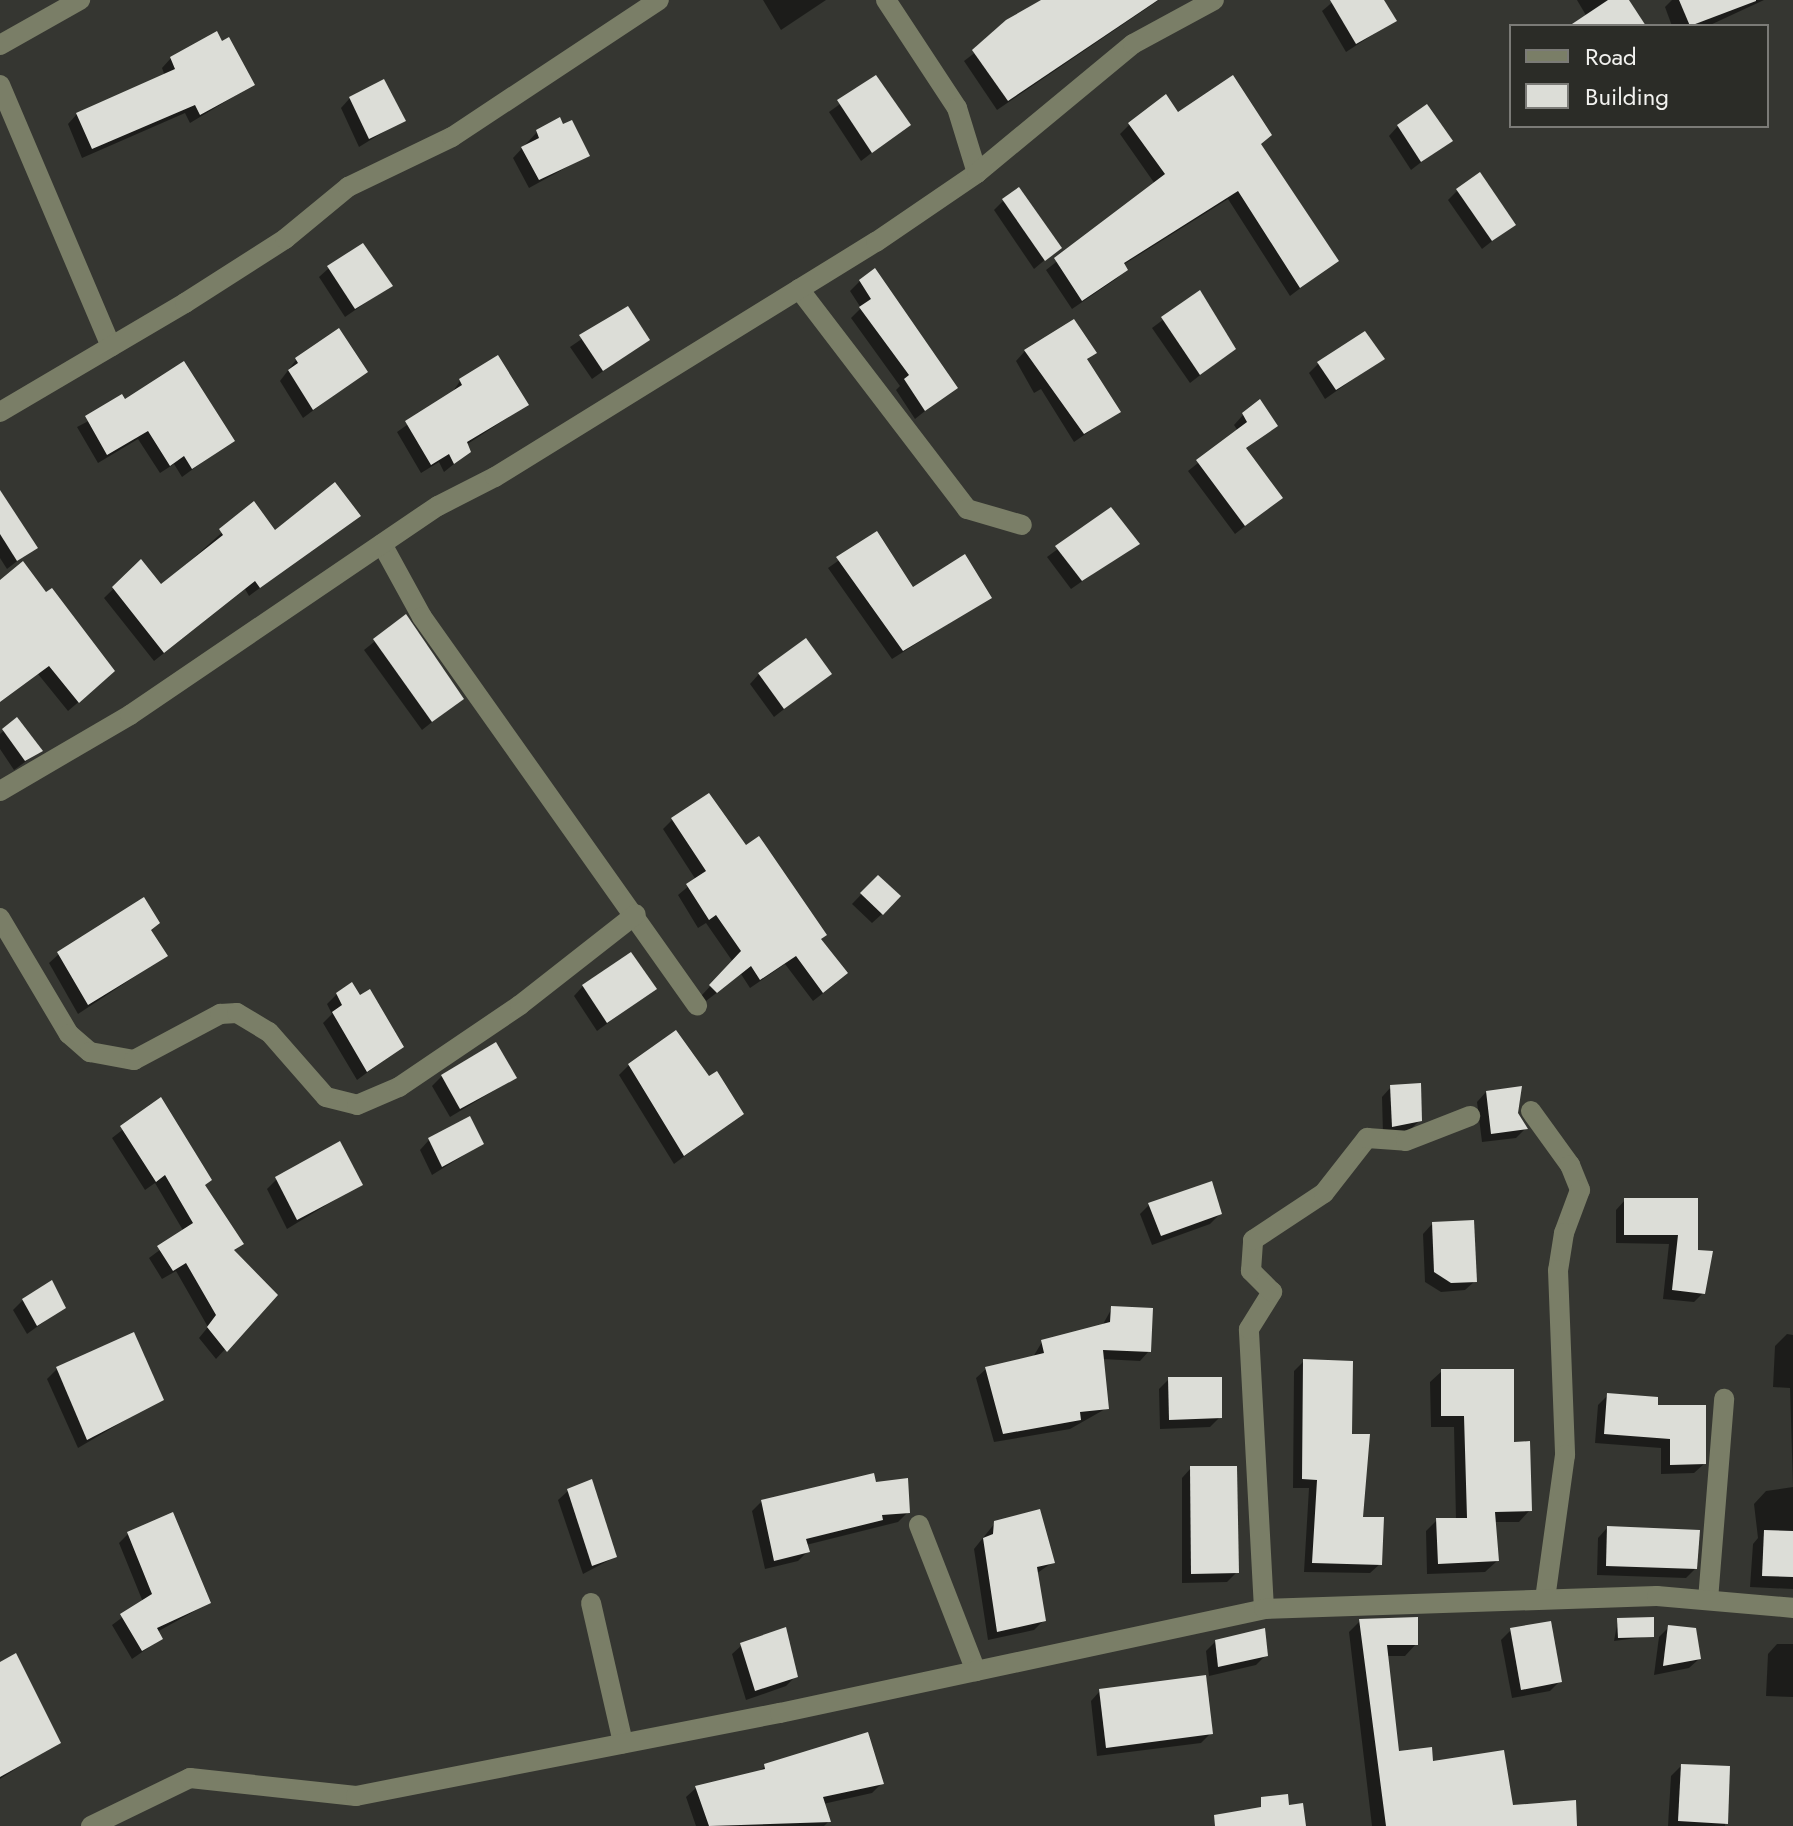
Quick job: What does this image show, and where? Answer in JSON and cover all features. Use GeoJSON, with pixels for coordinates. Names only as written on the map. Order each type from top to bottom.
{"type":"FeatureCollection","features":[{"type":"Feature","properties":{"kind":"street"},"geometry":{"type":"LineString","coordinates":[[0,45],[80,0]]}},
{"type":"Feature","properties":{"kind":"street"},"geometry":{"type":"LineString","coordinates":[[0,412],[285,239],[348,187],[452,137],[659,0]]}},
{"type":"Feature","properties":{"kind":"street"},"geometry":{"type":"LineString","coordinates":[[886,0],[957,108],[977,173]]}},
{"type":"Feature","properties":{"kind":"street"},"geometry":{"type":"LineString","coordinates":[[0,791],[130,715],[382,544],[799,289],[977,173],[1133,44],[1214,0]]}},
{"type":"Feature","properties":{"kind":"street"},"geometry":{"type":"LineString","coordinates":[[0,85],[111,346]]}},
{"type":"Feature","properties":{"kind":"street"},"geometry":{"type":"LineString","coordinates":[[799,289],[967,509],[1022,525]]}},
{"type":"Feature","properties":{"kind":"street"},"geometry":{"type":"LineString","coordinates":[[382,544],[422,617],[636,914],[697,1006]]}},
{"type":"Feature","properties":{"kind":"street"},"geometry":{"type":"LineString","coordinates":[[0,918],[69,1034],[90,1052],[134,1060],[152,1055],[220,1014],[237,1013],[269,1032],[326,1097],[357,1105],[399,1087],[520,1005],[636,914]]}},
{"type":"Feature","properties":{"kind":"street"},"geometry":{"type":"LineString","coordinates":[[1531,1111],[1570,1165],[1580,1190],[1564,1233],[1558,1270],[1565,1455],[1545,1599]]}},
{"type":"Feature","properties":{"kind":"street"},"geometry":{"type":"LineString","coordinates":[[1264,1609],[1249,1329],[1272,1292],[1251,1271],[1253,1240],[1324,1193],[1367,1138],[1406,1141],[1470,1116]]}},
{"type":"Feature","properties":{"kind":"street"},"geometry":{"type":"LineString","coordinates":[[1708,1600],[1724,1399]]}},
{"type":"Feature","properties":{"kind":"street"},"geometry":{"type":"LineString","coordinates":[[919,1525],[976,1671]]}},
{"type":"Feature","properties":{"kind":"street"},"geometry":{"type":"LineString","coordinates":[[91,1826],[190,1778],[356,1796],[976,1671],[1264,1609],[1545,1599],[1708,1600],[1793,1608]]}},
{"type":"Feature","properties":{"kind":"street"},"geometry":{"type":"LineString","coordinates":[[591,1603],[623,1743]]}},
{"type":"Feature","properties":{"kind":"building"},"geometry":{"type":"Polygon","coordinates":[[[1041,0],[1158,0],[1008,101],[972,50],[1006,20],[1041,0]]]}},
{"type":"Feature","properties":{"kind":"building"},"geometry":{"type":"Polygon","coordinates":[[[1330,0],[1384,0],[1397,21],[1356,44],[1330,0]]]}},
{"type":"Feature","properties":{"kind":"building"},"geometry":{"type":"Polygon","coordinates":[[[1608,0],[1629,0],[1645,24],[1572,24],[1608,0]]]}},
{"type":"Feature","properties":{"kind":"building"},"geometry":{"type":"Polygon","coordinates":[[[1679,0],[1756,0],[1695,24],[1689,24],[1679,0]]]}},
{"type":"Feature","properties":{"kind":"building"},"geometry":{"type":"Polygon","coordinates":[[[217,31],[222,41],[229,37],[255,85],[200,115],[195,105],[92,149],[76,113],[175,69],[170,57],[217,31]]]}},
{"type":"Feature","properties":{"kind":"building"},"geometry":{"type":"Polygon","coordinates":[[[876,75],[911,125],[872,153],[837,100],[876,75]]]}},
{"type":"Feature","properties":{"kind":"building"},"geometry":{"type":"Polygon","coordinates":[[[1233,75],[1272,135],[1261,144],[1339,261],[1300,288],[1238,191],[1124,263],[1128,270],[1082,301],[1054,258],[1165,174],[1128,123],[1166,94],[1178,112],[1233,75]]]}},
{"type":"Feature","properties":{"kind":"building"},"geometry":{"type":"Polygon","coordinates":[[[384,79],[406,121],[369,139],[349,97],[384,79]]]}},
{"type":"Feature","properties":{"kind":"building"},"geometry":{"type":"Polygon","coordinates":[[[1427,104],[1453,141],[1421,162],[1397,125],[1427,104]]]}},
{"type":"Feature","properties":{"kind":"building"},"geometry":{"type":"Polygon","coordinates":[[[560,117],[563,124],[572,120],[590,156],[539,180],[521,147],[539,138],[536,130],[560,117]]]}},
{"type":"Feature","properties":{"kind":"building"},"geometry":{"type":"Polygon","coordinates":[[[1480,172],[1516,225],[1492,241],[1456,189],[1480,172]]]}},
{"type":"Feature","properties":{"kind":"building"},"geometry":{"type":"Polygon","coordinates":[[[1019,187],[1062,248],[1045,261],[1002,199],[1019,187]]]}},
{"type":"Feature","properties":{"kind":"building"},"geometry":{"type":"Polygon","coordinates":[[[363,243],[393,286],[355,309],[327,266],[363,243]]]}},
{"type":"Feature","properties":{"kind":"building"},"geometry":{"type":"Polygon","coordinates":[[[875,268],[958,388],[925,411],[904,379],[909,375],[859,307],[871,299],[859,280],[875,268]]]}},
{"type":"Feature","properties":{"kind":"building"},"geometry":{"type":"Polygon","coordinates":[[[1200,290],[1236,349],[1200,375],[1161,317],[1200,290]]]}},
{"type":"Feature","properties":{"kind":"building"},"geometry":{"type":"Polygon","coordinates":[[[628,306],[650,340],[603,371],[579,335],[628,306]]]}},
{"type":"Feature","properties":{"kind":"building"},"geometry":{"type":"Polygon","coordinates":[[[1074,319],[1097,353],[1087,359],[1121,412],[1084,434],[1024,350],[1074,319]]]}},
{"type":"Feature","properties":{"kind":"building"},"geometry":{"type":"Polygon","coordinates":[[[339,328],[368,372],[313,410],[288,370],[298,363],[295,358],[339,328]]]}},
{"type":"Feature","properties":{"kind":"building"},"geometry":{"type":"Polygon","coordinates":[[[1365,331],[1385,359],[1336,390],[1317,362],[1365,331]]]}},
{"type":"Feature","properties":{"kind":"building"},"geometry":{"type":"Polygon","coordinates":[[[498,355],[529,405],[467,442],[471,452],[454,464],[449,454],[431,465],[405,421],[462,385],[459,379],[498,355]]]}},
{"type":"Feature","properties":{"kind":"building"},"geometry":{"type":"Polygon","coordinates":[[[184,361],[235,441],[192,469],[184,456],[170,466],[148,431],[107,455],[85,416],[122,394],[125,399],[184,361]]]}},
{"type":"Feature","properties":{"kind":"building"},"geometry":{"type":"Polygon","coordinates":[[[1260,399],[1278,426],[1246,448],[1283,498],[1245,526],[1196,460],[1247,422],[1242,413],[1260,399]]]}},
{"type":"Feature","properties":{"kind":"building"},"geometry":{"type":"Polygon","coordinates":[[[335,482],[361,516],[260,588],[255,581],[164,653],[112,587],[141,559],[161,584],[223,535],[219,529],[254,501],[275,530],[335,482]]]}},
{"type":"Feature","properties":{"kind":"building"},"geometry":{"type":"Polygon","coordinates":[[[0,490],[38,548],[17,561],[0,534],[0,490]]]}},
{"type":"Feature","properties":{"kind":"building"},"geometry":{"type":"Polygon","coordinates":[[[1111,507],[1140,544],[1082,581],[1055,546],[1111,507]]]}},
{"type":"Feature","properties":{"kind":"building"},"geometry":{"type":"Polygon","coordinates":[[[877,531],[913,587],[965,554],[992,598],[903,651],[836,557],[877,531]]]}},
{"type":"Feature","properties":{"kind":"building"},"geometry":{"type":"Polygon","coordinates":[[[23,561],[46,592],[52,588],[115,671],[79,703],[49,666],[0,702],[0,580],[23,561]]]}},
{"type":"Feature","properties":{"kind":"building"},"geometry":{"type":"Polygon","coordinates":[[[406,614],[464,699],[432,722],[373,639],[406,614]]]}},
{"type":"Feature","properties":{"kind":"building"},"geometry":{"type":"Polygon","coordinates":[[[806,638],[832,674],[784,709],[758,673],[806,638]]]}},
{"type":"Feature","properties":{"kind":"building"},"geometry":{"type":"Polygon","coordinates":[[[17,717],[43,751],[25,761],[2,729],[17,717]]]}},
{"type":"Feature","properties":{"kind":"building"},"geometry":{"type":"Polygon","coordinates":[[[709,793],[746,845],[759,836],[827,935],[821,939],[848,973],[823,993],[796,956],[760,980],[751,966],[717,993],[709,985],[741,951],[716,915],[709,920],[686,884],[706,871],[671,818],[709,793]]]}},
{"type":"Feature","properties":{"kind":"building"},"geometry":{"type":"Polygon","coordinates":[[[878,875],[901,896],[883,915],[860,893],[878,875]]]}},
{"type":"Feature","properties":{"kind":"building"},"geometry":{"type":"Polygon","coordinates":[[[144,897],[160,923],[151,930],[168,956],[88,1005],[57,952],[144,897]]]}},
{"type":"Feature","properties":{"kind":"building"},"geometry":{"type":"Polygon","coordinates":[[[631,952],[657,989],[607,1023],[582,985],[631,952]]]}},
{"type":"Feature","properties":{"kind":"building"},"geometry":{"type":"Polygon","coordinates":[[[352,982],[360,995],[370,989],[404,1047],[367,1072],[332,1012],[342,1005],[336,993],[352,982]]]}},
{"type":"Feature","properties":{"kind":"building"},"geometry":{"type":"Polygon","coordinates":[[[676,1030],[709,1076],[717,1071],[744,1114],[684,1156],[628,1064],[676,1030]]]}},
{"type":"Feature","properties":{"kind":"building"},"geometry":{"type":"Polygon","coordinates":[[[496,1042],[517,1078],[460,1109],[441,1075],[496,1042]]]}},
{"type":"Feature","properties":{"kind":"building"},"geometry":{"type":"Polygon","coordinates":[[[1421,1083],[1422,1121],[1392,1127],[1390,1085],[1421,1083]]]}},
{"type":"Feature","properties":{"kind":"building"},"geometry":{"type":"Polygon","coordinates":[[[1522,1086],[1518,1113],[1528,1129],[1491,1134],[1486,1091],[1522,1086]]]}},
{"type":"Feature","properties":{"kind":"building"},"geometry":{"type":"Polygon","coordinates":[[[161,1097],[212,1180],[205,1185],[244,1244],[234,1250],[278,1295],[227,1352],[207,1327],[216,1315],[186,1263],[173,1271],[157,1246],[193,1223],[165,1175],[156,1182],[120,1126],[161,1097]]]}},
{"type":"Feature","properties":{"kind":"building"},"geometry":{"type":"Polygon","coordinates":[[[470,1116],[484,1144],[442,1167],[428,1138],[470,1116]]]}},
{"type":"Feature","properties":{"kind":"building"},"geometry":{"type":"Polygon","coordinates":[[[340,1141],[363,1185],[297,1220],[275,1177],[340,1141]]]}},
{"type":"Feature","properties":{"kind":"building"},"geometry":{"type":"Polygon","coordinates":[[[1212,1181],[1222,1214],[1161,1236],[1148,1203],[1212,1181]]]}},
{"type":"Feature","properties":{"kind":"building"},"geometry":{"type":"Polygon","coordinates":[[[1624,1198],[1698,1198],[1698,1250],[1713,1251],[1705,1294],[1672,1290],[1678,1235],[1624,1235],[1624,1198]]]}},
{"type":"Feature","properties":{"kind":"building"},"geometry":{"type":"Polygon","coordinates":[[[1474,1220],[1477,1282],[1451,1283],[1434,1272],[1432,1222],[1474,1220]]]}},
{"type":"Feature","properties":{"kind":"building"},"geometry":{"type":"Polygon","coordinates":[[[52,1280],[66,1308],[37,1326],[22,1299],[52,1280]]]}},
{"type":"Feature","properties":{"kind":"building"},"geometry":{"type":"Polygon","coordinates":[[[1111,1306],[1153,1308],[1151,1352],[1103,1350],[1109,1409],[1080,1412],[1081,1420],[1003,1434],[985,1367],[1044,1353],[1041,1340],[1110,1322],[1111,1306]]]}},
{"type":"Feature","properties":{"kind":"building"},"geometry":{"type":"Polygon","coordinates":[[[134,1332],[164,1400],[87,1440],[56,1367],[134,1332]]]}},
{"type":"Feature","properties":{"kind":"building"},"geometry":{"type":"Polygon","coordinates":[[[1303,1359],[1353,1361],[1352,1434],[1370,1434],[1363,1517],[1384,1517],[1382,1565],[1312,1563],[1317,1480],[1302,1479],[1303,1359]]]}},
{"type":"Feature","properties":{"kind":"building"},"geometry":{"type":"Polygon","coordinates":[[[1441,1369],[1514,1369],[1514,1442],[1530,1441],[1532,1511],[1495,1512],[1499,1561],[1438,1564],[1436,1518],[1467,1518],[1464,1416],[1441,1416],[1441,1369]]]}},
{"type":"Feature","properties":{"kind":"building"},"geometry":{"type":"Polygon","coordinates":[[[1168,1377],[1222,1377],[1222,1418],[1169,1420],[1168,1377]]]}},
{"type":"Feature","properties":{"kind":"building"},"geometry":{"type":"Polygon","coordinates":[[[1607,1393],[1658,1397],[1658,1405],[1706,1405],[1706,1464],[1670,1465],[1670,1439],[1604,1434],[1607,1393]]]}},
{"type":"Feature","properties":{"kind":"building"},"geometry":{"type":"Polygon","coordinates":[[[1190,1466],[1237,1466],[1239,1573],[1191,1574],[1190,1466]]]}},
{"type":"Feature","properties":{"kind":"building"},"geometry":{"type":"Polygon","coordinates":[[[874,1473],[876,1482],[908,1478],[910,1513],[882,1515],[883,1520],[806,1539],[810,1552],[774,1561],[761,1500],[874,1473]]]}},
{"type":"Feature","properties":{"kind":"building"},"geometry":{"type":"Polygon","coordinates":[[[592,1479],[617,1557],[592,1566],[567,1489],[592,1479]]]}},
{"type":"Feature","properties":{"kind":"building"},"geometry":{"type":"Polygon","coordinates":[[[1040,1509],[1055,1563],[1037,1567],[1046,1621],[997,1632],[983,1538],[993,1534],[994,1521],[1040,1509]]]}},
{"type":"Feature","properties":{"kind":"building"},"geometry":{"type":"Polygon","coordinates":[[[173,1512],[211,1603],[157,1628],[163,1639],[142,1651],[120,1614],[152,1594],[127,1532],[173,1512]]]}},
{"type":"Feature","properties":{"kind":"building"},"geometry":{"type":"Polygon","coordinates":[[[1607,1526],[1700,1530],[1697,1569],[1606,1566],[1607,1526]]]}},
{"type":"Feature","properties":{"kind":"building"},"geometry":{"type":"Polygon","coordinates":[[[1764,1530],[1793,1531],[1793,1577],[1762,1576],[1764,1530]]]}},
{"type":"Feature","properties":{"kind":"building"},"geometry":{"type":"Polygon","coordinates":[[[1418,1617],[1418,1645],[1387,1645],[1399,1751],[1432,1747],[1433,1761],[1504,1750],[1513,1805],[1576,1800],[1577,1826],[1386,1826],[1359,1619],[1418,1617]]]}},
{"type":"Feature","properties":{"kind":"building"},"geometry":{"type":"Polygon","coordinates":[[[1654,1617],[1654,1637],[1618,1638],[1617,1618],[1654,1617]]]}},
{"type":"Feature","properties":{"kind":"building"},"geometry":{"type":"Polygon","coordinates":[[[1551,1621],[1562,1682],[1521,1690],[1510,1628],[1551,1621]]]}},
{"type":"Feature","properties":{"kind":"building"},"geometry":{"type":"Polygon","coordinates":[[[1668,1625],[1696,1628],[1701,1659],[1663,1666],[1668,1625]]]}},
{"type":"Feature","properties":{"kind":"building"},"geometry":{"type":"Polygon","coordinates":[[[786,1627],[798,1677],[755,1691],[740,1643],[786,1627]]]}},
{"type":"Feature","properties":{"kind":"building"},"geometry":{"type":"Polygon","coordinates":[[[1265,1628],[1268,1656],[1218,1667],[1215,1640],[1265,1628]]]}},
{"type":"Feature","properties":{"kind":"building"},"geometry":{"type":"Polygon","coordinates":[[[16,1653],[61,1743],[0,1777],[0,1662],[16,1653]]]}},
{"type":"Feature","properties":{"kind":"building"},"geometry":{"type":"Polygon","coordinates":[[[1206,1675],[1213,1734],[1106,1748],[1099,1689],[1206,1675]]]}},
{"type":"Feature","properties":{"kind":"building"},"geometry":{"type":"Polygon","coordinates":[[[868,1732],[884,1784],[823,1797],[831,1822],[709,1826],[695,1786],[765,1769],[764,1764],[868,1732]]]}},
{"type":"Feature","properties":{"kind":"building"},"geometry":{"type":"Polygon","coordinates":[[[1681,1764],[1730,1766],[1728,1824],[1678,1821],[1681,1764]]]}},
{"type":"Feature","properties":{"kind":"building"},"geometry":{"type":"Polygon","coordinates":[[[1288,1794],[1289,1805],[1303,1803],[1306,1826],[1215,1826],[1214,1815],[1261,1807],[1261,1797],[1288,1794]]]}}]}
